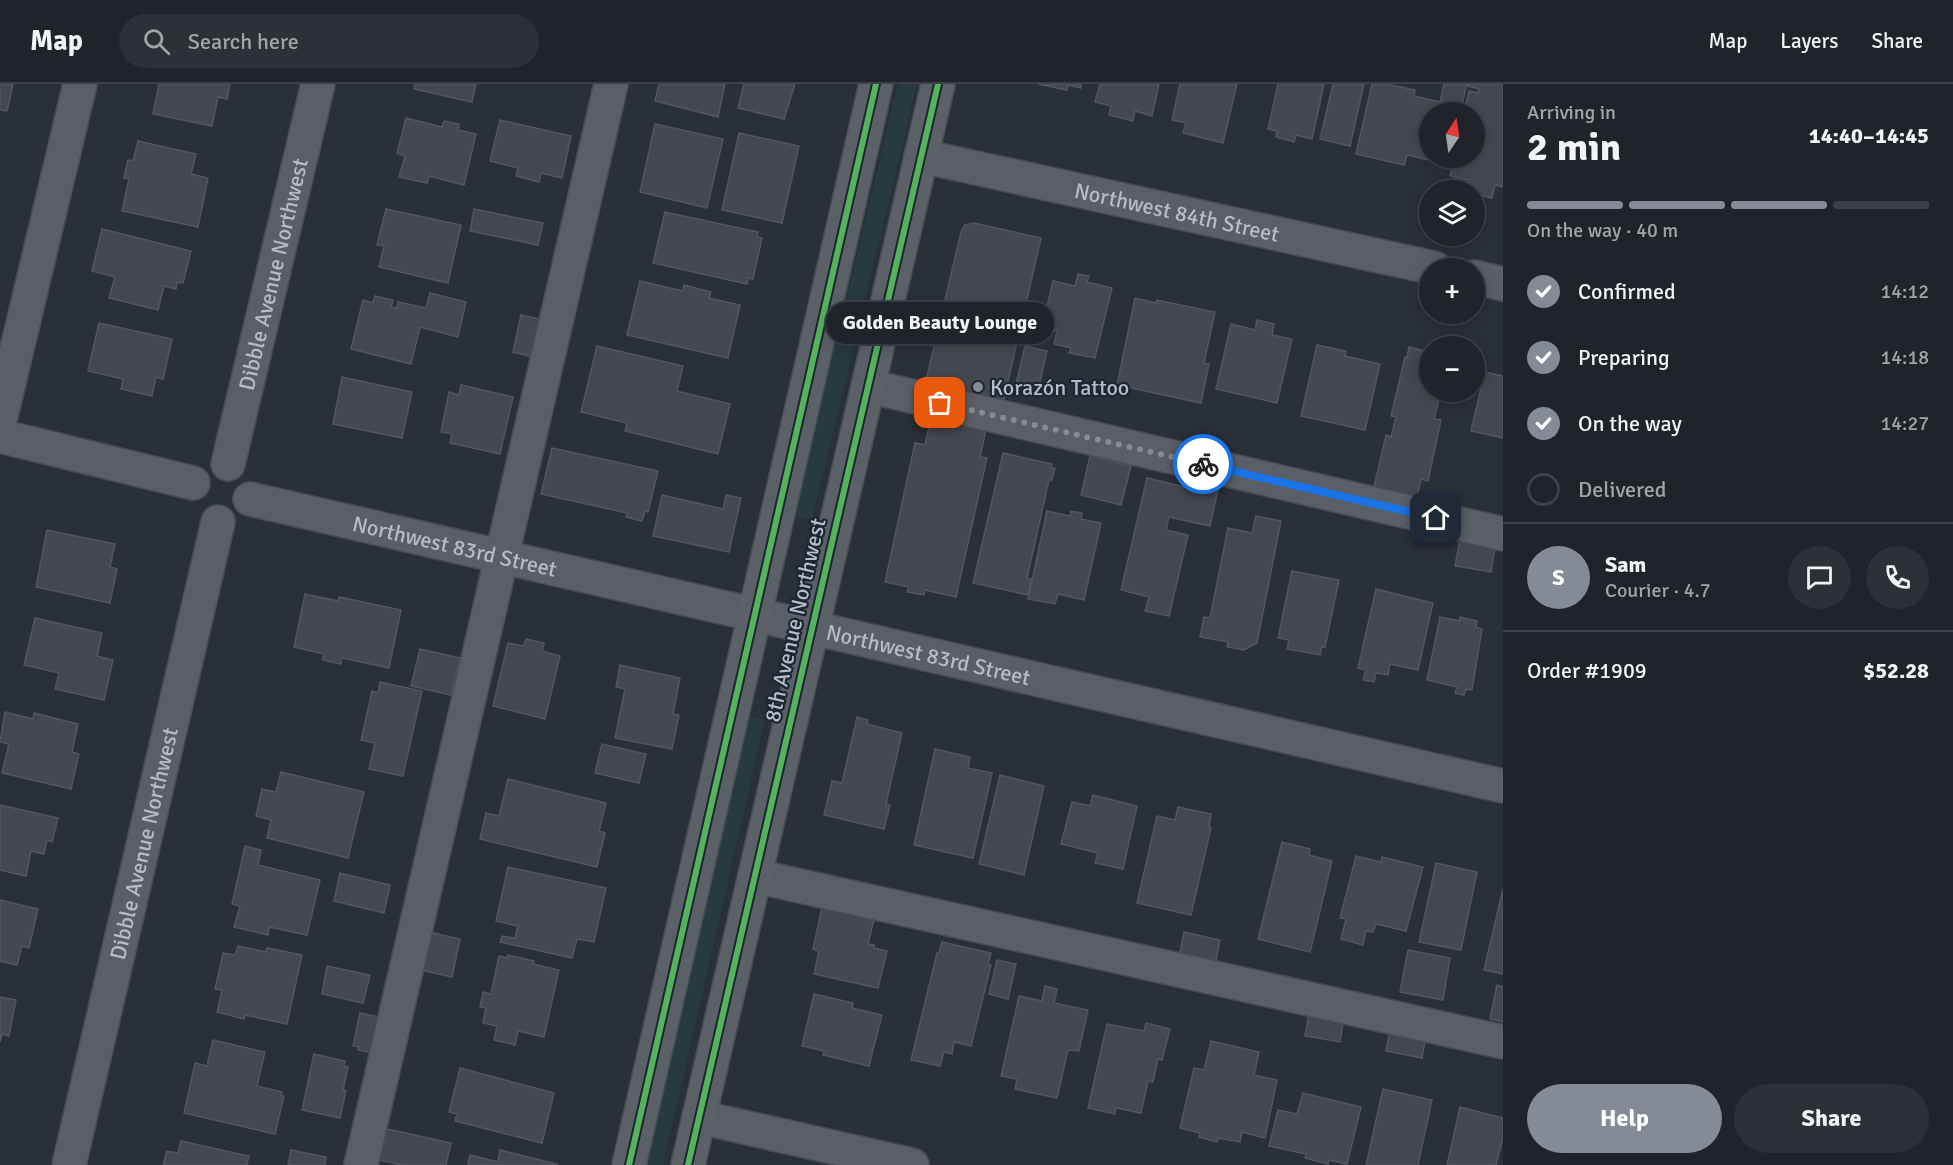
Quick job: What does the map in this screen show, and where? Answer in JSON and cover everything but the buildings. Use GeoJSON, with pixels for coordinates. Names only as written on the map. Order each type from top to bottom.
{"type":"FeatureCollection","features":[{"type":"Feature","properties":{"kind":"main road","name":"8th Avenue Northwest"},"geometry":{"type":"LineString","coordinates":[[629,1165],[876,84]]}},
{"type":"Feature","properties":{"kind":"main road","name":"8th Avenue Northwest"},"geometry":{"type":"LineString","coordinates":[[688,1165],[938,84]]}},
{"type":"Feature","properties":{"kind":"street"},"geometry":{"type":"LineString","coordinates":[[0,420],[80,84]]}},
{"type":"Feature","properties":{"kind":"street","name":"Dibble Avenue Northwest"},"geometry":{"type":"LineString","coordinates":[[228,464],[318,84]]}},
{"type":"Feature","properties":{"kind":"street"},"geometry":{"type":"LineString","coordinates":[[361,1165],[611,84]]}},
{"type":"Feature","properties":{"kind":"street","name":"Northwest 84th Street"},"geometry":{"type":"LineString","coordinates":[[921,156],[1419,265]]}},
{"type":"Feature","properties":{"kind":"street"},"geometry":{"type":"LineString","coordinates":[[1485,280],[1503,284]]}},
{"type":"Feature","properties":{"kind":"street"},"geometry":{"type":"LineString","coordinates":[[868,386],[1503,534]]}},
{"type":"Feature","properties":{"kind":"street"},"geometry":{"type":"LineString","coordinates":[[0,436],[193,483]]}},
{"type":"Feature","properties":{"kind":"street"},"geometry":{"type":"LineString","coordinates":[[214,464],[228,464],[241,470],[247,477],[250,485],[250,499],[244,511],[237,517],[218,522],[200,512],[194,503],[193,483],[206,467],[214,464]]}},
{"type":"Feature","properties":{"kind":"street","name":"Northwest 83rd Street"},"geometry":{"type":"LineString","coordinates":[[250,499],[503,555],[754,615],[1503,786]]}},
{"type":"Feature","properties":{"kind":"street","name":"Dibble Avenue Northwest"},"geometry":{"type":"LineString","coordinates":[[69,1165],[218,522]]}},
{"type":"Feature","properties":{"kind":"street"},"geometry":{"type":"LineString","coordinates":[[755,876],[1503,1042]]}},
{"type":"Feature","properties":{"kind":"street"},"geometry":{"type":"LineString","coordinates":[[699,1117],[912,1165]]}},
{"type":"Feature","properties":{"kind":"green space"},"geometry":{"type":"Polygon","coordinates":[[[898,84],[917,84],[812,520],[794,516],[898,84]]]}},
{"type":"Feature","properties":{"kind":"green space"},"geometry":{"type":"Polygon","coordinates":[[[750,716],[765,720],[663,1165],[647,1165],[750,716]]]}},
{"type":"Feature","properties":{"kind":"cycle path"},"geometry":{"type":"LineString","coordinates":[[629,1165],[876,84]]}},
{"type":"Feature","properties":{"kind":"cycle path"},"geometry":{"type":"LineString","coordinates":[[688,1165],[938,84]]}},
{"type":"Feature","properties":{"kind":"way so far"},"geometry":{"type":"LineString","coordinates":[[940,403],[1203,464]]}},
{"type":"Feature","properties":{"kind":"place","name":"Korazón Tattoo"},"geometry":{"type":"Point","coordinates":[978,387]}},
{"type":"Feature","properties":{"kind":"place","name":"Golden Beauty Lounge"},"geometry":{"type":"Point","coordinates":[940,403]}},
{"type":"Feature","properties":{"kind":"route"},"geometry":{"type":"LineString","coordinates":[[1203,464],[1436,518]]}}]}
